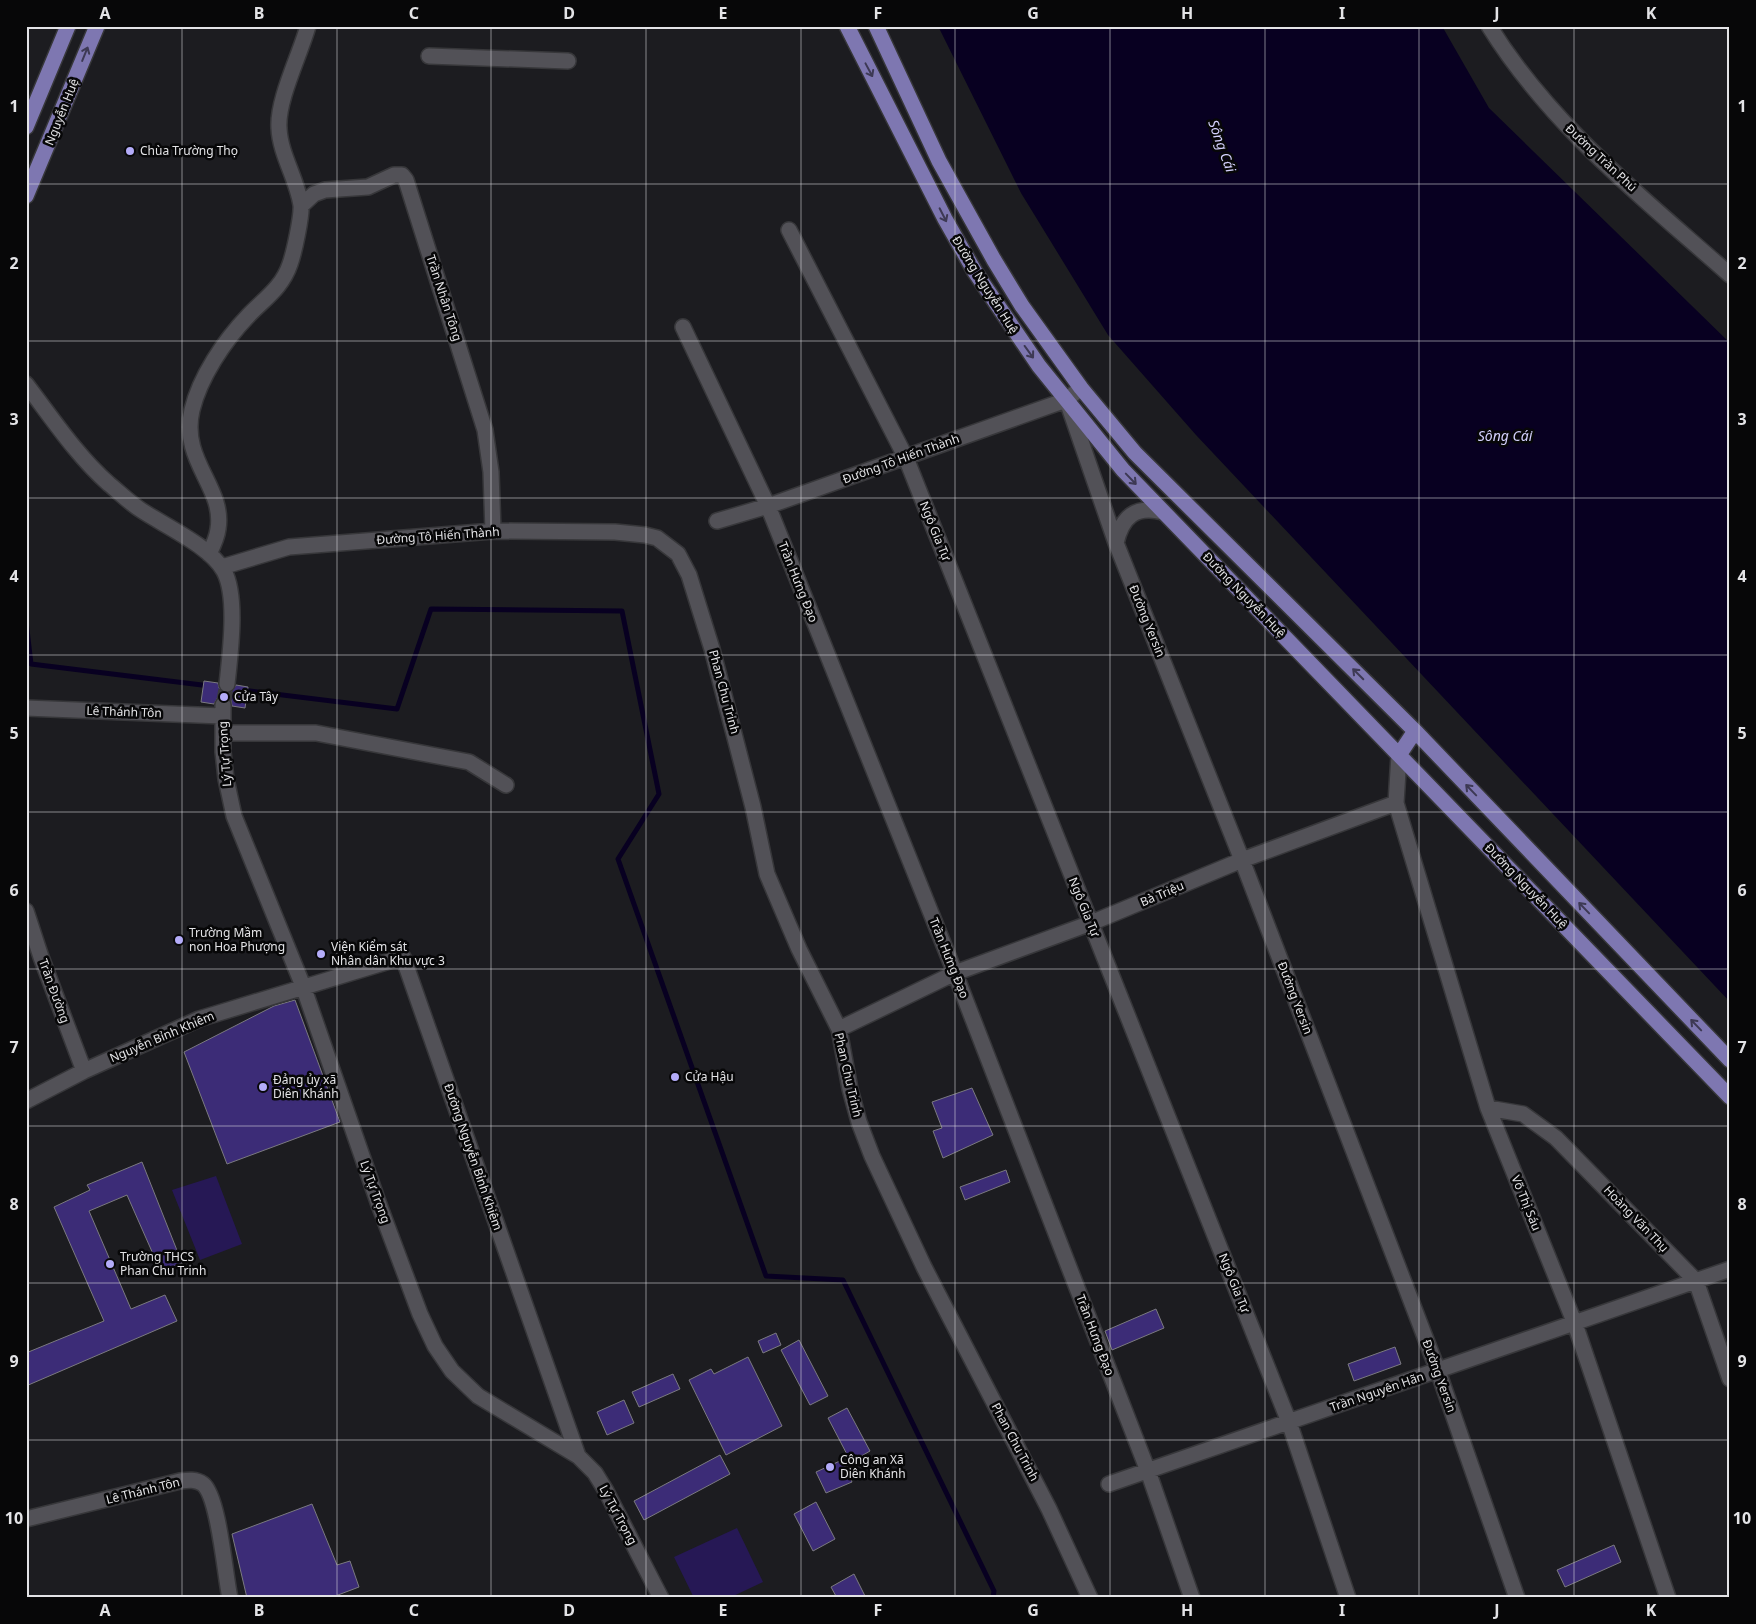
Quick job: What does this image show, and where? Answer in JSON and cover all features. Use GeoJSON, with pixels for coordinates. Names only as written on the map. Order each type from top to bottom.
{"type":"FeatureCollection","features":[{"type":"Feature","properties":{"kind":"main road"},"geometry":{"type":"LineString","coordinates":[[26,127],[68,26]]}},
{"type":"Feature","properties":{"kind":"main road","name":"Nguyễn Huệ"},"geometry":{"type":"LineString","coordinates":[[26,196],[97,26]]}},
{"type":"Feature","properties":{"kind":"main road","name":"Đường Nguyễn Huệ"},"geometry":{"type":"LineString","coordinates":[[847,26],[975,272],[1011,327],[1066,400],[1123,470],[1730,1097]]}},
{"type":"Feature","properties":{"kind":"main road"},"geometry":{"type":"LineString","coordinates":[[856,44],[878,30]]}},
{"type":"Feature","properties":{"kind":"main road","name":"Đường Nguyễn Huệ"},"geometry":{"type":"LineString","coordinates":[[878,30],[939,161],[994,260],[1022,306],[1081,388],[1135,453],[1415,731],[1730,1060]]}},
{"type":"Feature","properties":{"kind":"main road"},"geometry":{"type":"LineString","coordinates":[[1399,755],[1415,731]]}},
{"type":"Feature","properties":{"kind":"street"},"geometry":{"type":"LineString","coordinates":[[209,554],[216,538],[219,518],[215,499],[196,462],[192,447],[190,427],[192,411],[197,393],[215,360],[243,321],[272,295],[285,276],[294,250],[301,206],[282,142],[279,123],[281,106],[308,26]]}},
{"type":"Feature","properties":{"kind":"street","name":"Đường Trần Phú"},"geometry":{"type":"LineString","coordinates":[[1490,26],[1512,62],[1551,110],[1600,160],[1730,275]]}},
{"type":"Feature","properties":{"kind":"street"},"geometry":{"type":"LineString","coordinates":[[429,56],[568,61]]}},
{"type":"Feature","properties":{"kind":"street","name":"Trần Nhân Tông"},"geometry":{"type":"LineString","coordinates":[[301,206],[314,194],[325,190],[368,188],[394,176],[402,175],[406,180],[485,430],[491,472],[493,531]]}},
{"type":"Feature","properties":{"kind":"street","name":"Ngô Gia Tự"},"geometry":{"type":"LineString","coordinates":[[789,230],[906,458],[1289,1422],[1348,1598]]}},
{"type":"Feature","properties":{"kind":"street","name":"Trần Hưng Đạo"},"geometry":{"type":"LineString","coordinates":[[683,327],[768,506],[955,974],[1148,1471],[1192,1598]]}},
{"type":"Feature","properties":{"kind":"street"},"geometry":{"type":"LineString","coordinates":[[26,384],[89,464],[108,482],[140,510],[209,554],[222,568],[230,587],[232,642],[227,684]]}},
{"type":"Feature","properties":{"kind":"street","name":"Đường Tô Hiến Thành"},"geometry":{"type":"LineString","coordinates":[[717,521],[768,506],[1066,400],[1081,388]]}},
{"type":"Feature","properties":{"kind":"street","name":"Đường Yersin"},"geometry":{"type":"LineString","coordinates":[[1066,400],[1116,544],[1242,860],[1438,1371],[1517,1598]]}},
{"type":"Feature","properties":{"kind":"street"},"geometry":{"type":"LineString","coordinates":[[1116,544],[1120,526],[1126,519],[1150,508],[1163,512]]}},
{"type":"Feature","properties":{"kind":"street","name":"Đường Tô Hiến Thành"},"geometry":{"type":"LineString","coordinates":[[222,568],[289,547],[493,531],[615,532],[657,538]]}},
{"type":"Feature","properties":{"kind":"street","name":"Phan Chu Trinh"},"geometry":{"type":"LineString","coordinates":[[657,538],[678,554],[689,575],[712,649],[740,752],[766,874],[798,949],[839,1030],[850,1089],[859,1122],[872,1156],[924,1267],[1050,1508],[1090,1598]]}},
{"type":"Feature","properties":{"kind":"street","name":"Lê Thánh Tôn"},"geometry":{"type":"LineString","coordinates":[[26,708],[223,710]]}},
{"type":"Feature","properties":{"kind":"street","name":"Lý Tự Trọng"},"geometry":{"type":"LineString","coordinates":[[223,710],[226,779],[234,816],[303,986],[382,1211],[420,1314],[435,1346],[452,1371],[478,1396],[578,1456],[595,1473],[661,1598]]}},
{"type":"Feature","properties":{"kind":"street"},"geometry":{"type":"LineString","coordinates":[[223,733],[316,733],[469,762],[506,784]]}},
{"type":"Feature","properties":{"kind":"street"},"geometry":{"type":"LineString","coordinates":[[1396,803],[1399,755]]}},
{"type":"Feature","properties":{"kind":"street","name":"Bà Triệu"},"geometry":{"type":"LineString","coordinates":[[839,1030],[955,974],[1091,924],[1242,860],[1396,803]]}},
{"type":"Feature","properties":{"kind":"street","name":"Võ Thị Sáu"},"geometry":{"type":"LineString","coordinates":[[1396,803],[1488,1108],[1575,1324],[1668,1598]]}},
{"type":"Feature","properties":{"kind":"street","name":"Trần Đường"},"geometry":{"type":"LineString","coordinates":[[26,911],[41,957],[84,1071]]}},
{"type":"Feature","properties":{"kind":"street","name":"Đường Nguyễn Bỉnh Khiêm"},"geometry":{"type":"LineString","coordinates":[[303,986],[348,975],[403,957],[578,1456]]}},
{"type":"Feature","properties":{"kind":"street","name":"Nguyễn Bỉnh Khiêm"},"geometry":{"type":"LineString","coordinates":[[26,1101],[84,1071],[199,1019],[303,986]]}},
{"type":"Feature","properties":{"kind":"street","name":"Hoàng Văn Thụ"},"geometry":{"type":"LineString","coordinates":[[1488,1108],[1523,1114],[1556,1138],[1696,1281],[1730,1379]]}},
{"type":"Feature","properties":{"kind":"street","name":"Trần Nguyên Hãn"},"geometry":{"type":"LineString","coordinates":[[1109,1484],[1730,1269]]}},
{"type":"Feature","properties":{"kind":"street","name":"Lê Thánh Tôn"},"geometry":{"type":"LineString","coordinates":[[26,1520],[180,1481],[194,1480],[204,1485],[210,1495],[219,1529],[230,1598]]}},
{"type":"Feature","properties":{"kind":"shaded area"},"geometry":{"type":"Polygon","coordinates":[[[216,1176],[242,1244],[200,1260],[172,1190],[216,1176]]]}},
{"type":"Feature","properties":{"kind":"shaded area"},"geometry":{"type":"Polygon","coordinates":[[[737,1528],[763,1582],[729,1598],[694,1598],[674,1557],[737,1528]]]}},
{"type":"Feature","properties":{"kind":"water","name":"Sông Cái"},"geometry":{"type":"Polygon","coordinates":[[[938,26],[1442,26],[1489,108],[1730,343],[1730,1002],[1196,435],[1108,335],[1021,193],[938,26]]]}},
{"type":"Feature","properties":{"kind":"building"},"geometry":{"type":"Polygon","coordinates":[[[204,681],[218,683],[219,688],[226,693],[231,692],[236,685],[248,687],[245,708],[232,706],[231,700],[223,696],[218,697],[214,704],[201,702],[204,681]]]}},
{"type":"Feature","properties":{"kind":"building","name":"Đảng ủy xã Diên Khánh"},"geometry":{"type":"Polygon","coordinates":[[[295,1000],[340,1122],[227,1164],[184,1052],[274,1006],[295,1000]]]}},
{"type":"Feature","properties":{"kind":"building"},"geometry":{"type":"Polygon","coordinates":[[[972,1088],[993,1135],[943,1158],[933,1131],[942,1128],[932,1102],[972,1088]]]}},
{"type":"Feature","properties":{"kind":"building"},"geometry":{"type":"Polygon","coordinates":[[[142,1162],[182,1263],[161,1272],[127,1195],[89,1211],[131,1309],[165,1295],[177,1321],[26,1386],[26,1353],[104,1321],[54,1207],[90,1190],[87,1185],[142,1162]]]}},
{"type":"Feature","properties":{"kind":"building"},"geometry":{"type":"Polygon","coordinates":[[[1006,1170],[1010,1182],[965,1200],[960,1187],[1006,1170]]]}},
{"type":"Feature","properties":{"kind":"building"},"geometry":{"type":"Polygon","coordinates":[[[1156,1309],[1164,1328],[1112,1350],[1105,1331],[1156,1309]]]}},
{"type":"Feature","properties":{"kind":"building"},"geometry":{"type":"Polygon","coordinates":[[[776,1333],[781,1345],[763,1353],[758,1341],[776,1333]]]}},
{"type":"Feature","properties":{"kind":"building"},"geometry":{"type":"Polygon","coordinates":[[[799,1340],[828,1396],[810,1405],[781,1350],[799,1340]]]}},
{"type":"Feature","properties":{"kind":"building"},"geometry":{"type":"Polygon","coordinates":[[[1395,1347],[1401,1364],[1354,1381],[1348,1364],[1395,1347]]]}},
{"type":"Feature","properties":{"kind":"building"},"geometry":{"type":"Polygon","coordinates":[[[748,1357],[782,1426],[726,1455],[689,1380],[711,1369],[714,1374],[748,1357]]]}},
{"type":"Feature","properties":{"kind":"building"},"geometry":{"type":"Polygon","coordinates":[[[673,1374],[680,1389],[639,1407],[632,1392],[673,1374]]]}},
{"type":"Feature","properties":{"kind":"building"},"geometry":{"type":"Polygon","coordinates":[[[624,1400],[634,1423],[607,1435],[597,1412],[624,1400]]]}},
{"type":"Feature","properties":{"kind":"building"},"geometry":{"type":"Polygon","coordinates":[[[847,1408],[870,1451],[851,1462],[828,1418],[847,1408]]]}},
{"type":"Feature","properties":{"kind":"building"},"geometry":{"type":"Polygon","coordinates":[[[720,1455],[730,1474],[644,1520],[634,1501],[720,1455]]]}},
{"type":"Feature","properties":{"kind":"building"},"geometry":{"type":"Polygon","coordinates":[[[842,1460],[852,1482],[826,1493],[816,1472],[842,1460]]]}},
{"type":"Feature","properties":{"kind":"building"},"geometry":{"type":"Polygon","coordinates":[[[816,1502],[835,1539],[813,1551],[794,1514],[816,1502]]]}},
{"type":"Feature","properties":{"kind":"building"},"geometry":{"type":"Polygon","coordinates":[[[312,1504],[337,1565],[350,1561],[359,1587],[330,1598],[247,1598],[232,1534],[312,1504]]]}},
{"type":"Feature","properties":{"kind":"building"},"geometry":{"type":"Polygon","coordinates":[[[1614,1545],[1621,1562],[1565,1587],[1557,1570],[1614,1545]]]}},
{"type":"Feature","properties":{"kind":"building"},"geometry":{"type":"Polygon","coordinates":[[[854,1574],[866,1598],[837,1598],[831,1587],[854,1574]]]}},
{"type":"Feature","properties":{"kind":"waterway"},"geometry":{"type":"LineString","coordinates":[[226,688],[397,709],[431,609],[622,611],[659,794],[618,859],[766,1276],[843,1280],[994,1591],[993,1598]]}},
{"type":"Feature","properties":{"kind":"waterway"},"geometry":{"type":"LineString","coordinates":[[26,621],[31,664],[210,686]]}},
{"type":"Feature","properties":{"kind":"tunnel"},"geometry":{"type":"LineString","coordinates":[[223,705],[227,684]]}},
{"type":"Feature","properties":{"kind":"place","name":"Chùa Trường Thọ"},"geometry":{"type":"Point","coordinates":[130,151]}},
{"type":"Feature","properties":{"kind":"place","name":"Cửa Tây"},"geometry":{"type":"Point","coordinates":[224,697]}},
{"type":"Feature","properties":{"kind":"place","name":"Trường Mầm non Hoa Phượng"},"geometry":{"type":"Point","coordinates":[179,940]}},
{"type":"Feature","properties":{"kind":"place","name":"Viện Kiểm sát Nhân dân Khu vực 3"},"geometry":{"type":"Point","coordinates":[321,954]}},
{"type":"Feature","properties":{"kind":"place","name":"Cửa Hậu"},"geometry":{"type":"Point","coordinates":[675,1077]}},
{"type":"Feature","properties":{"kind":"place","name":"Đảng ủy xã Diên Khánh"},"geometry":{"type":"Point","coordinates":[263,1087]}},
{"type":"Feature","properties":{"kind":"place","name":"Trường THCS Phan Chu Trinh"},"geometry":{"type":"Point","coordinates":[110,1264]}},
{"type":"Feature","properties":{"kind":"place","name":"Công an Xã Diên Khánh"},"geometry":{"type":"Point","coordinates":[830,1467]}}]}
